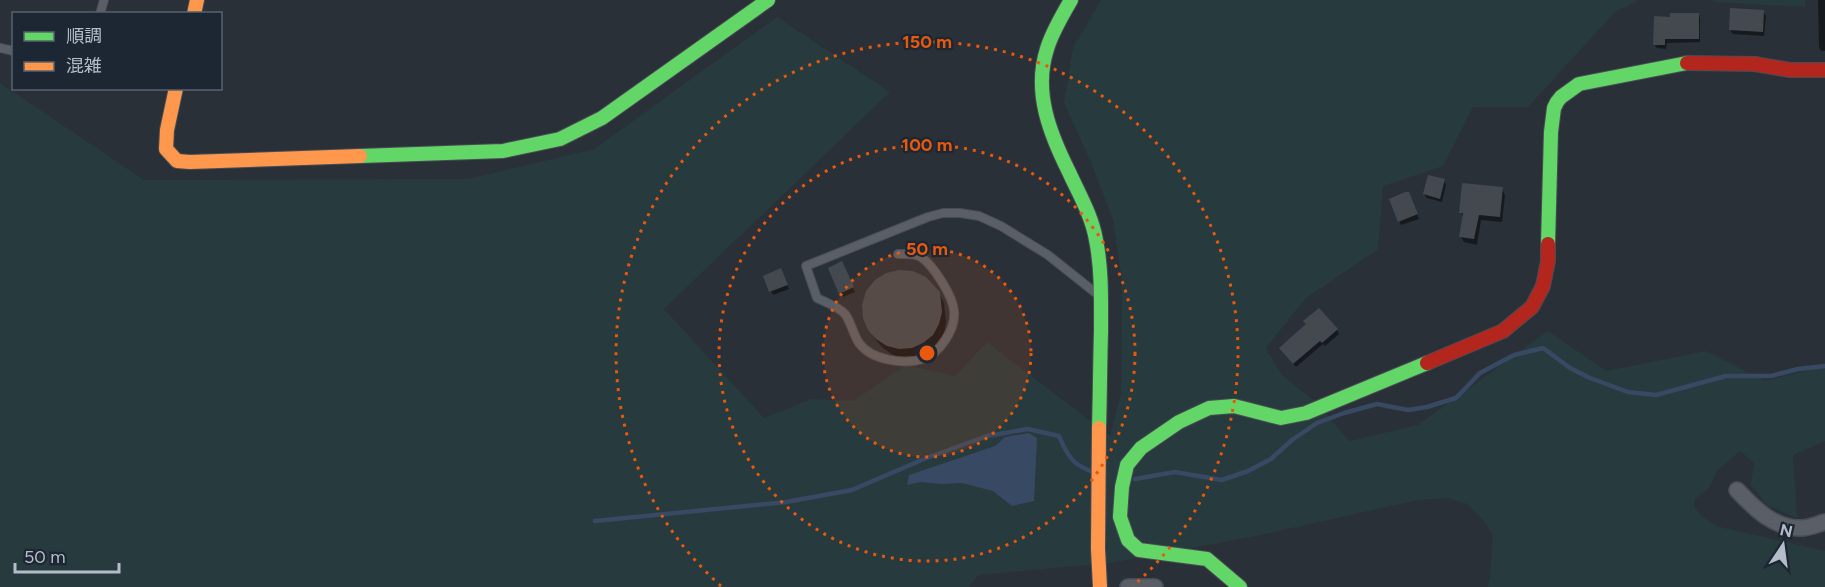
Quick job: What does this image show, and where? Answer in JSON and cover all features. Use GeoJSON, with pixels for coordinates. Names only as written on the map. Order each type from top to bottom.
{"type":"FeatureCollection","features":[{"type":"Feature","properties":{"kind":"street"},"geometry":{"type":"LineString","coordinates":[[176,90],[167,130],[166,149],[177,161],[213,162],[503,151],[560,139],[602,118],[768,0]]}},
{"type":"Feature","properties":{"kind":"street"},"geometry":{"type":"LineString","coordinates":[[1071,0],[1050,42],[1045,57],[1041,87],[1042,105],[1052,135],[1093,227],[1099,267],[1101,297],[1098,549],[1100,587]]}},
{"type":"Feature","properties":{"kind":"street"},"geometry":{"type":"LineString","coordinates":[[1240,587],[1207,559],[1139,550],[1128,540],[1120,517],[1122,487],[1127,465],[1141,448],[1179,422],[1209,408],[1234,406],[1281,418],[1306,413],[1503,331],[1532,308],[1543,286],[1548,261],[1551,132],[1554,108],[1557,102],[1579,84],[1686,63],[1755,64],[1790,70],[1825,70]]}},
{"type":"Feature","properties":{"kind":"street"},"geometry":{"type":"LineString","coordinates":[[1737,490],[1768,519],[1786,526],[1802,528],[1825,522]]}},
{"type":"Feature","properties":{"kind":"street"},"geometry":{"type":"LineString","coordinates":[[1128,587],[1155,587]]}},
{"type":"Feature","properties":{"kind":"lane"},"geometry":{"type":"LineString","coordinates":[[898,254],[919,256],[935,270],[946,289],[954,311],[947,338],[937,351],[923,359],[889,360],[861,346],[844,312],[817,298],[806,266],[928,217],[943,213],[960,213],[979,216],[1001,226],[1048,255],[1101,297]]}},
{"type":"Feature","properties":{"kind":"green space"},"geometry":{"type":"Polygon","coordinates":[[[1101,0],[1640,0],[1615,12],[1528,107],[1473,107],[1443,166],[1383,186],[1378,249],[1305,299],[1266,348],[1282,375],[1318,404],[1349,441],[1418,425],[1548,331],[1606,371],[1706,351],[1765,381],[1820,367],[1825,368],[1825,441],[1793,455],[1797,518],[1767,505],[1751,485],[1754,463],[1740,451],[1717,471],[1709,488],[1695,499],[1694,506],[1700,515],[1716,526],[1825,551],[1825,587],[1488,587],[1493,535],[1483,520],[1467,504],[1448,498],[1418,500],[1256,536],[1110,563],[978,575],[969,587],[0,587],[0,83],[144,180],[468,179],[594,149],[777,17],[890,92],[664,309],[764,418],[811,399],[853,401],[906,365],[955,376],[987,342],[1110,436],[1121,393],[1122,280],[1113,220],[1091,162],[1064,103],[1073,48],[1101,0]]]}},
{"type":"Feature","properties":{"kind":"green space"},"geometry":{"type":"Polygon","coordinates":[[[1711,0],[1805,0],[1805,7],[1714,2],[1711,0]]]}},
{"type":"Feature","properties":{"kind":"water"},"geometry":{"type":"Polygon","coordinates":[[[1029,433],[1037,438],[1034,501],[1012,506],[993,491],[962,483],[920,482],[907,485],[909,475],[995,446],[1005,437],[1029,433]]]}},
{"type":"Feature","properties":{"kind":"building"},"geometry":{"type":"Polygon","coordinates":[[[1730,8],[1764,10],[1763,32],[1729,30],[1730,8]]]}},
{"type":"Feature","properties":{"kind":"building"},"geometry":{"type":"Polygon","coordinates":[[[1670,13],[1699,13],[1699,39],[1665,39],[1665,45],[1653,45],[1654,16],[1670,17],[1670,13]]]}},
{"type":"Feature","properties":{"kind":"building"},"geometry":{"type":"Polygon","coordinates":[[[1428,175],[1445,179],[1440,199],[1423,194],[1428,175]]]}},
{"type":"Feature","properties":{"kind":"building"},"geometry":{"type":"Polygon","coordinates":[[[1462,183],[1503,187],[1500,217],[1479,215],[1474,239],[1459,237],[1463,213],[1459,213],[1462,183]]]}},
{"type":"Feature","properties":{"kind":"building"},"geometry":{"type":"Polygon","coordinates":[[[1409,192],[1418,214],[1398,222],[1389,199],[1409,192]]]}},
{"type":"Feature","properties":{"kind":"building"},"geometry":{"type":"Polygon","coordinates":[[[842,261],[854,287],[839,294],[828,268],[842,261]]]}},
{"type":"Feature","properties":{"kind":"building"},"geometry":{"type":"Polygon","coordinates":[[[781,268],[788,285],[769,292],[763,276],[781,268]]]}},
{"type":"Feature","properties":{"kind":"building"},"geometry":{"type":"Polygon","coordinates":[[[899,270],[913,271],[926,277],[940,292],[942,312],[939,324],[933,335],[912,348],[899,349],[887,346],[868,330],[863,318],[862,305],[866,291],[875,280],[886,273],[899,270]]]}},
{"type":"Feature","properties":{"kind":"building"},"geometry":{"type":"Polygon","coordinates":[[[1319,308],[1338,329],[1293,364],[1279,348],[1306,324],[1303,321],[1319,308]]]}},
{"type":"Feature","properties":{"kind":"waterway"},"geometry":{"type":"LineString","coordinates":[[1135,479],[1175,472],[1222,480],[1248,471],[1271,459],[1292,440],[1317,423],[1377,404],[1408,410],[1456,398],[1480,373],[1514,355],[1543,348],[1570,368],[1590,378],[1628,392],[1656,395],[1726,376],[1771,376],[1798,369],[1825,366]]}},
{"type":"Feature","properties":{"kind":"waterway"},"geometry":{"type":"LineString","coordinates":[[595,521],[786,502],[852,490],[924,459],[987,436],[1028,429],[1059,436],[1072,459],[1081,467],[1094,472]]}},
{"type":"Feature","properties":{"kind":"traffic: fast"},"geometry":{"type":"LineString","coordinates":[[360,156],[503,151],[560,139],[602,118],[768,0]]}},
{"type":"Feature","properties":{"kind":"traffic: fast"},"geometry":{"type":"LineString","coordinates":[[1071,0],[1054,30],[1047,49],[1043,65],[1043,97],[1050,128],[1092,222],[1098,251],[1101,297],[1099,428]]}},
{"type":"Feature","properties":{"kind":"traffic: fast"},"geometry":{"type":"LineString","coordinates":[[1548,244],[1551,132],[1557,102],[1579,84],[1687,63]]}},
{"type":"Feature","properties":{"kind":"traffic: fast"},"geometry":{"type":"LineString","coordinates":[[1240,587],[1207,559],[1139,550],[1128,540],[1120,517],[1122,487],[1127,465],[1141,448],[1179,422],[1209,408],[1234,406],[1281,418],[1306,413],[1427,363]]}},
{"type":"Feature","properties":{"kind":"traffic: slow"},"geometry":{"type":"LineString","coordinates":[[194,12],[197,0]]}},
{"type":"Feature","properties":{"kind":"traffic: slow"},"geometry":{"type":"LineString","coordinates":[[176,90],[167,130],[166,149],[177,161],[360,156]]}},
{"type":"Feature","properties":{"kind":"traffic: slow"},"geometry":{"type":"LineString","coordinates":[[1099,428],[1100,587]]}},
{"type":"Feature","properties":{"kind":"traffic: jam"},"geometry":{"type":"LineString","coordinates":[[1687,63],[1755,64],[1790,70],[1825,70]]}},
{"type":"Feature","properties":{"kind":"traffic: jam"},"geometry":{"type":"LineString","coordinates":[[1427,363],[1503,331],[1532,307],[1543,286],[1548,261],[1548,244]]}}]}
